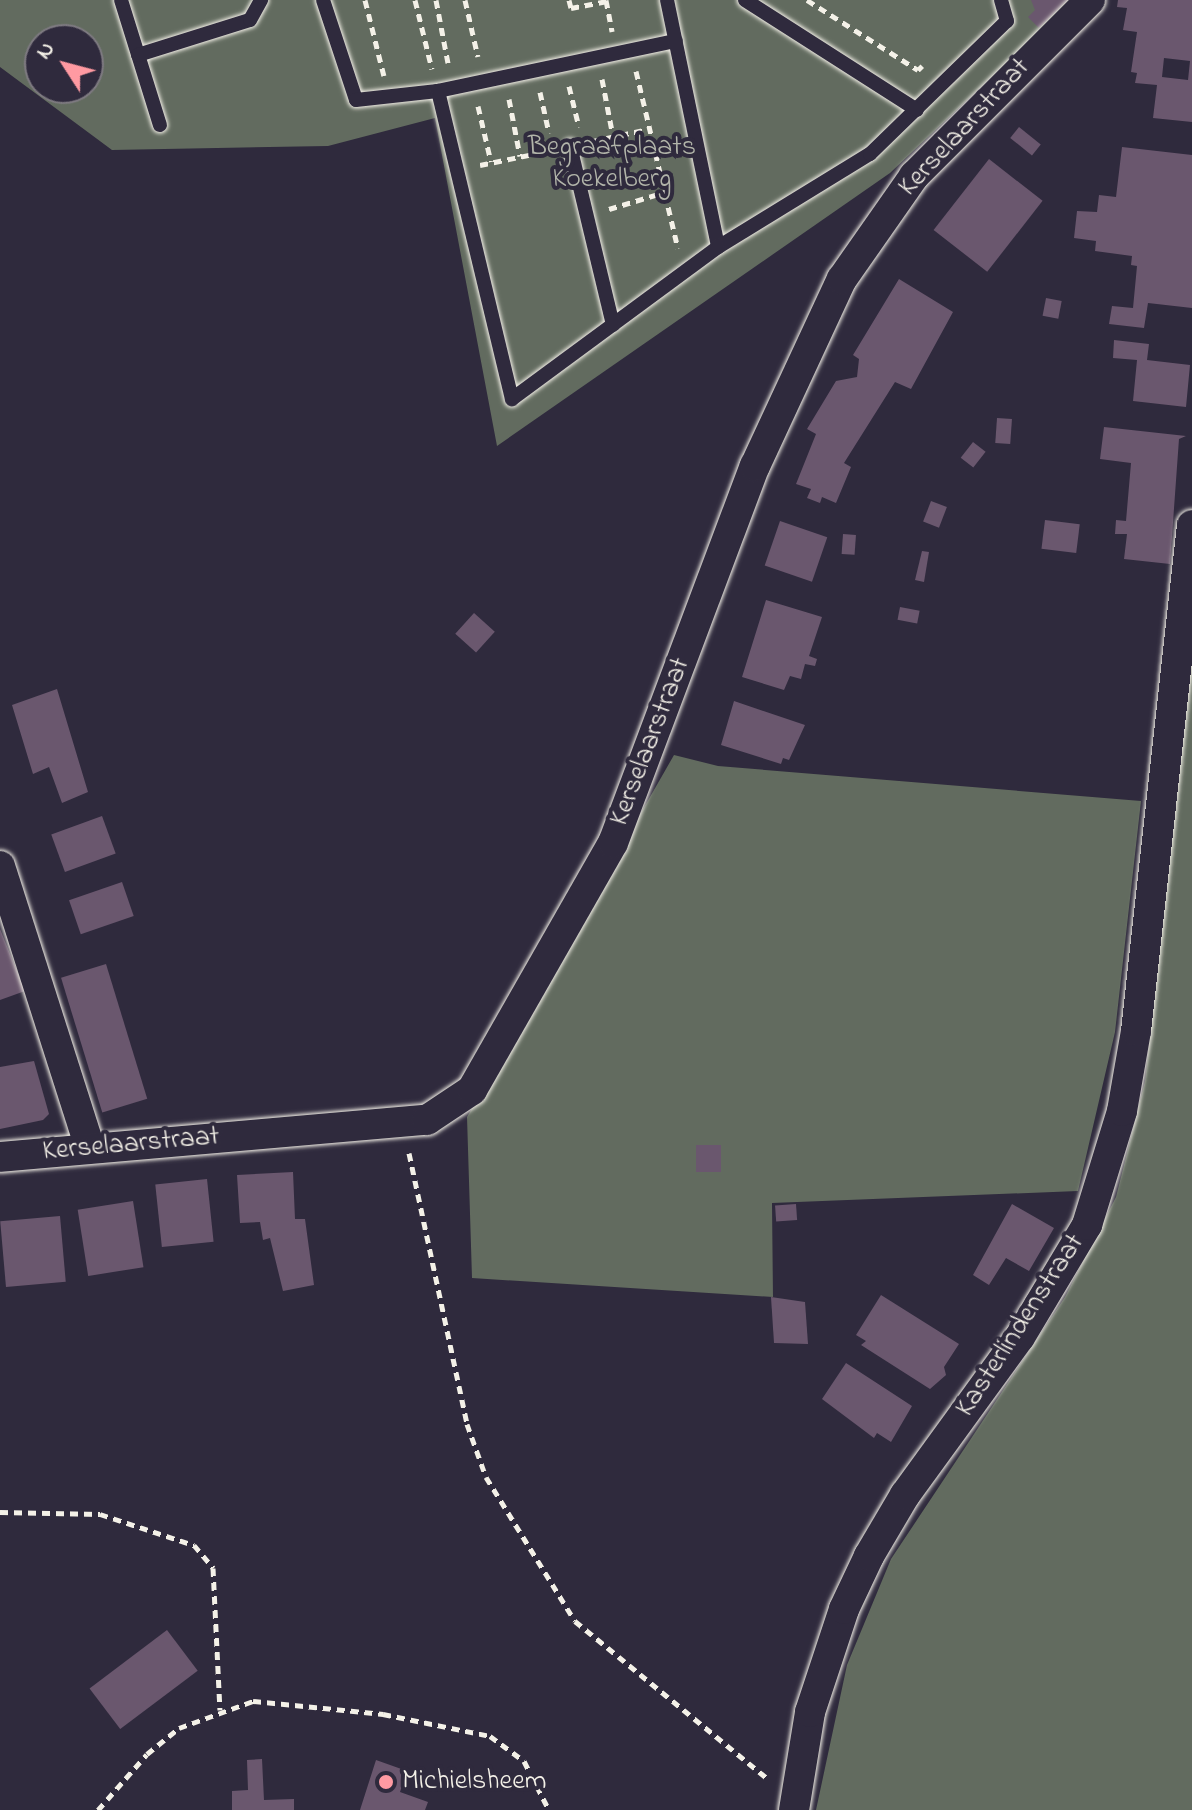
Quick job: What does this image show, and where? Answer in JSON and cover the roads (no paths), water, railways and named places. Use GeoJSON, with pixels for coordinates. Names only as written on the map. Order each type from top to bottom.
{"type":"FeatureCollection","features":[{"type":"Feature","properties":{"kind":"street","name":"Kerselaarstraat"},"geometry":{"type":"LineString","coordinates":[[0,1157],[427,1120],[472,1090],[613,843],[755,466],[842,279],[914,176],[1090,0]]}},
{"type":"Feature","properties":{"kind":"street","name":"Kasterlindenstraat"},"geometry":{"type":"LineString","coordinates":[[794,1806],[810,1712],[844,1609],[869,1556],[905,1495],[1020,1337],[1087,1225],[1118,1125],[1136,1031],[1192,525]]}},
{"type":"Feature","properties":{"kind":"street"},"geometry":{"type":"LineString","coordinates":[[0,866],[90,1148]]}},
{"type":"Feature","properties":{"kind":"lane"},"geometry":{"type":"LineString","coordinates":[[121,0],[160,125]]}},
{"type":"Feature","properties":{"kind":"lane"},"geometry":{"type":"LineString","coordinates":[[138,55],[250,20],[261,0]]}},
{"type":"Feature","properties":{"kind":"lane"},"geometry":{"type":"LineString","coordinates":[[323,0],[356,100],[438,91],[676,41]]}},
{"type":"Feature","properties":{"kind":"lane"},"geometry":{"type":"LineString","coordinates":[[667,0],[718,247]]}},
{"type":"Feature","properties":{"kind":"lane"},"geometry":{"type":"LineString","coordinates":[[745,0],[917,110]]}},
{"type":"Feature","properties":{"kind":"lane"},"geometry":{"type":"LineString","coordinates":[[438,91],[512,399],[718,247],[870,154],[1007,21],[1001,0]]}},
{"type":"Feature","properties":{"kind":"lane"},"geometry":{"type":"LineString","coordinates":[[577,145],[587,216],[613,325]]}},
{"type":"Feature","properties":{"kind":"place","name":"Michielsheem"},"geometry":{"type":"Point","coordinates":[386,1782]}},
{"type":"Feature","properties":{"kind":"park label","name":"Begraafplaats Koekelberg"},"geometry":{"type":"Point","coordinates":[612,164]}}]}
